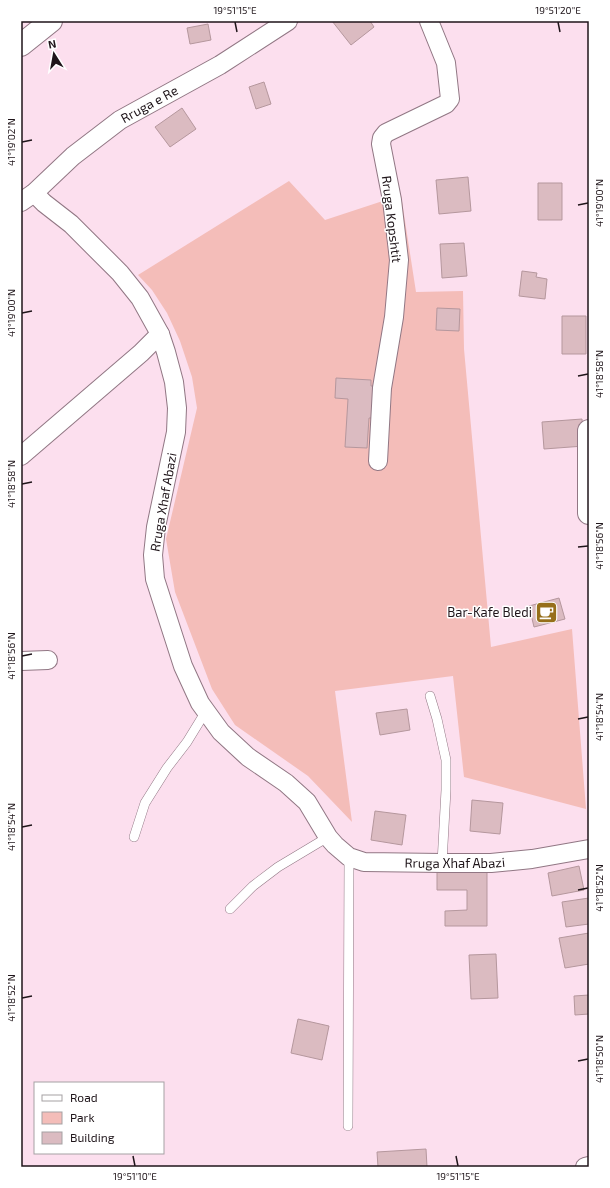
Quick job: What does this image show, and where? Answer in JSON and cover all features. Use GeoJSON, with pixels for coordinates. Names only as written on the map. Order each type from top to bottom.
{"type":"FeatureCollection","features":[{"type":"Feature","properties":{"kind":"street"},"geometry":{"type":"LineString","coordinates":[[21,45],[51,21]]}},
{"type":"Feature","properties":{"kind":"street","name":"Rruga e Re"},"geometry":{"type":"LineString","coordinates":[[27,198],[74,156],[120,120],[220,65],[288,21]]}},
{"type":"Feature","properties":{"kind":"street","name":"Rruga Kopshtit"},"geometry":{"type":"LineString","coordinates":[[378,461],[382,388],[394,317],[399,260],[392,200],[381,144],[382,138],[386,133],[446,104],[450,99],[446,63],[429,21]]}},
{"type":"Feature","properties":{"kind":"street","name":"Rruga Xhaf Abazi"},"geometry":{"type":"LineString","coordinates":[[27,198],[44,203],[71,224],[120,273],[140,298],[160,334],[174,382],[177,408],[176,432],[156,527],[153,555],[155,579],[183,666],[200,704],[221,732],[248,757],[286,784],[307,802],[335,846],[349,857],[364,862],[491,863],[526,860],[589,849]]}},
{"type":"Feature","properties":{"kind":"street"},"geometry":{"type":"LineString","coordinates":[[21,456],[141,353],[160,334]]}},
{"type":"Feature","properties":{"kind":"street"},"geometry":{"type":"LineString","coordinates":[[589,431],[589,512]]}},
{"type":"Feature","properties":{"kind":"street"},"geometry":{"type":"LineString","coordinates":[[21,661],[48,660]]}},
{"type":"Feature","properties":{"kind":"street"},"geometry":{"type":"LineString","coordinates":[[585,1167],[589,1166]]}},
{"type":"Feature","properties":{"kind":"lane"},"geometry":{"type":"LineString","coordinates":[[430,696],[437,719],[446,760],[442,863]]}},
{"type":"Feature","properties":{"kind":"lane"},"geometry":{"type":"LineString","coordinates":[[134,837],[145,803],[167,768],[187,742],[206,711]]}},
{"type":"Feature","properties":{"kind":"lane"},"geometry":{"type":"LineString","coordinates":[[230,909],[252,886],[265,876],[328,837]]}},
{"type":"Feature","properties":{"kind":"lane"},"geometry":{"type":"LineString","coordinates":[[348,1126],[349,857]]}},
{"type":"Feature","properties":{"kind":"green space"},"geometry":{"type":"Polygon","coordinates":[[[289,181],[325,220],[401,195],[416,292],[463,291],[464,349],[491,647],[572,629],[586,809],[464,777],[453,676],[335,691],[352,822],[308,776],[235,725],[212,689],[175,592],[166,539],[197,408],[192,377],[180,341],[167,313],[152,290],[138,275],[289,181]]]}},
{"type":"Feature","properties":{"kind":"building"},"geometry":{"type":"Polygon","coordinates":[[[332,21],[370,21],[374,27],[351,45],[332,21]]]}},
{"type":"Feature","properties":{"kind":"building"},"geometry":{"type":"Polygon","coordinates":[[[208,24],[211,40],[190,44],[187,28],[208,24]]]}},
{"type":"Feature","properties":{"kind":"building"},"geometry":{"type":"Polygon","coordinates":[[[264,82],[271,104],[256,109],[249,87],[264,82]]]}},
{"type":"Feature","properties":{"kind":"building"},"geometry":{"type":"Polygon","coordinates":[[[182,108],[196,129],[170,147],[155,127],[182,108]]]}},
{"type":"Feature","properties":{"kind":"building"},"geometry":{"type":"Polygon","coordinates":[[[468,177],[471,211],[439,214],[436,180],[468,177]]]}},
{"type":"Feature","properties":{"kind":"building"},"geometry":{"type":"Polygon","coordinates":[[[538,183],[562,183],[562,220],[538,220],[538,183]]]}},
{"type":"Feature","properties":{"kind":"building"},"geometry":{"type":"Polygon","coordinates":[[[464,243],[467,276],[442,278],[440,244],[464,243]]]}},
{"type":"Feature","properties":{"kind":"building"},"geometry":{"type":"Polygon","coordinates":[[[522,271],[537,273],[536,277],[547,279],[545,299],[519,296],[522,271]]]}},
{"type":"Feature","properties":{"kind":"building"},"geometry":{"type":"Polygon","coordinates":[[[437,308],[460,309],[459,331],[436,330],[437,308]]]}},
{"type":"Feature","properties":{"kind":"building"},"geometry":{"type":"Polygon","coordinates":[[[562,316],[586,316],[586,354],[562,354],[562,316]]]}},
{"type":"Feature","properties":{"kind":"building"},"geometry":{"type":"Polygon","coordinates":[[[336,378],[371,380],[371,386],[376,386],[374,418],[369,418],[367,448],[345,447],[348,399],[335,398],[336,378]]]}},
{"type":"Feature","properties":{"kind":"building"},"geometry":{"type":"Polygon","coordinates":[[[582,419],[584,446],[544,449],[542,422],[582,419]]]}},
{"type":"Feature","properties":{"kind":"building","name":"Bar-Kafe Bledi"},"geometry":{"type":"Polygon","coordinates":[[[559,598],[565,619],[534,627],[529,606],[559,598]]]}},
{"type":"Feature","properties":{"kind":"building"},"geometry":{"type":"Polygon","coordinates":[[[407,709],[410,730],[380,735],[376,713],[407,709]]]}},
{"type":"Feature","properties":{"kind":"building"},"geometry":{"type":"Polygon","coordinates":[[[472,800],[503,803],[500,834],[470,831],[472,800]]]}},
{"type":"Feature","properties":{"kind":"building"},"geometry":{"type":"Polygon","coordinates":[[[375,811],[406,815],[402,845],[371,840],[375,811]]]}},
{"type":"Feature","properties":{"kind":"building"},"geometry":{"type":"Polygon","coordinates":[[[579,866],[584,890],[552,896],[548,873],[579,866]]]}},
{"type":"Feature","properties":{"kind":"building"},"geometry":{"type":"Polygon","coordinates":[[[487,869],[487,926],[445,926],[445,911],[467,910],[467,890],[437,890],[437,870],[487,869]]]}},
{"type":"Feature","properties":{"kind":"building"},"geometry":{"type":"Polygon","coordinates":[[[589,898],[589,924],[566,927],[562,902],[589,898]]]}},
{"type":"Feature","properties":{"kind":"building"},"geometry":{"type":"Polygon","coordinates":[[[589,933],[589,964],[565,968],[559,938],[589,933]]]}},
{"type":"Feature","properties":{"kind":"building"},"geometry":{"type":"Polygon","coordinates":[[[496,954],[498,998],[471,999],[469,955],[496,954]]]}},
{"type":"Feature","properties":{"kind":"building"},"geometry":{"type":"Polygon","coordinates":[[[589,995],[589,1014],[575,1015],[574,996],[589,995]]]}},
{"type":"Feature","properties":{"kind":"building"},"geometry":{"type":"Polygon","coordinates":[[[298,1019],[329,1026],[322,1060],[291,1053],[298,1019]]]}},
{"type":"Feature","properties":{"kind":"building"},"geometry":{"type":"Polygon","coordinates":[[[426,1149],[427,1167],[378,1167],[377,1152],[426,1149]]]}},
{"type":"Feature","properties":{"kind":"place","name":"Bar-Kafe Bledi"},"geometry":{"type":"Point","coordinates":[547,612]}}]}
